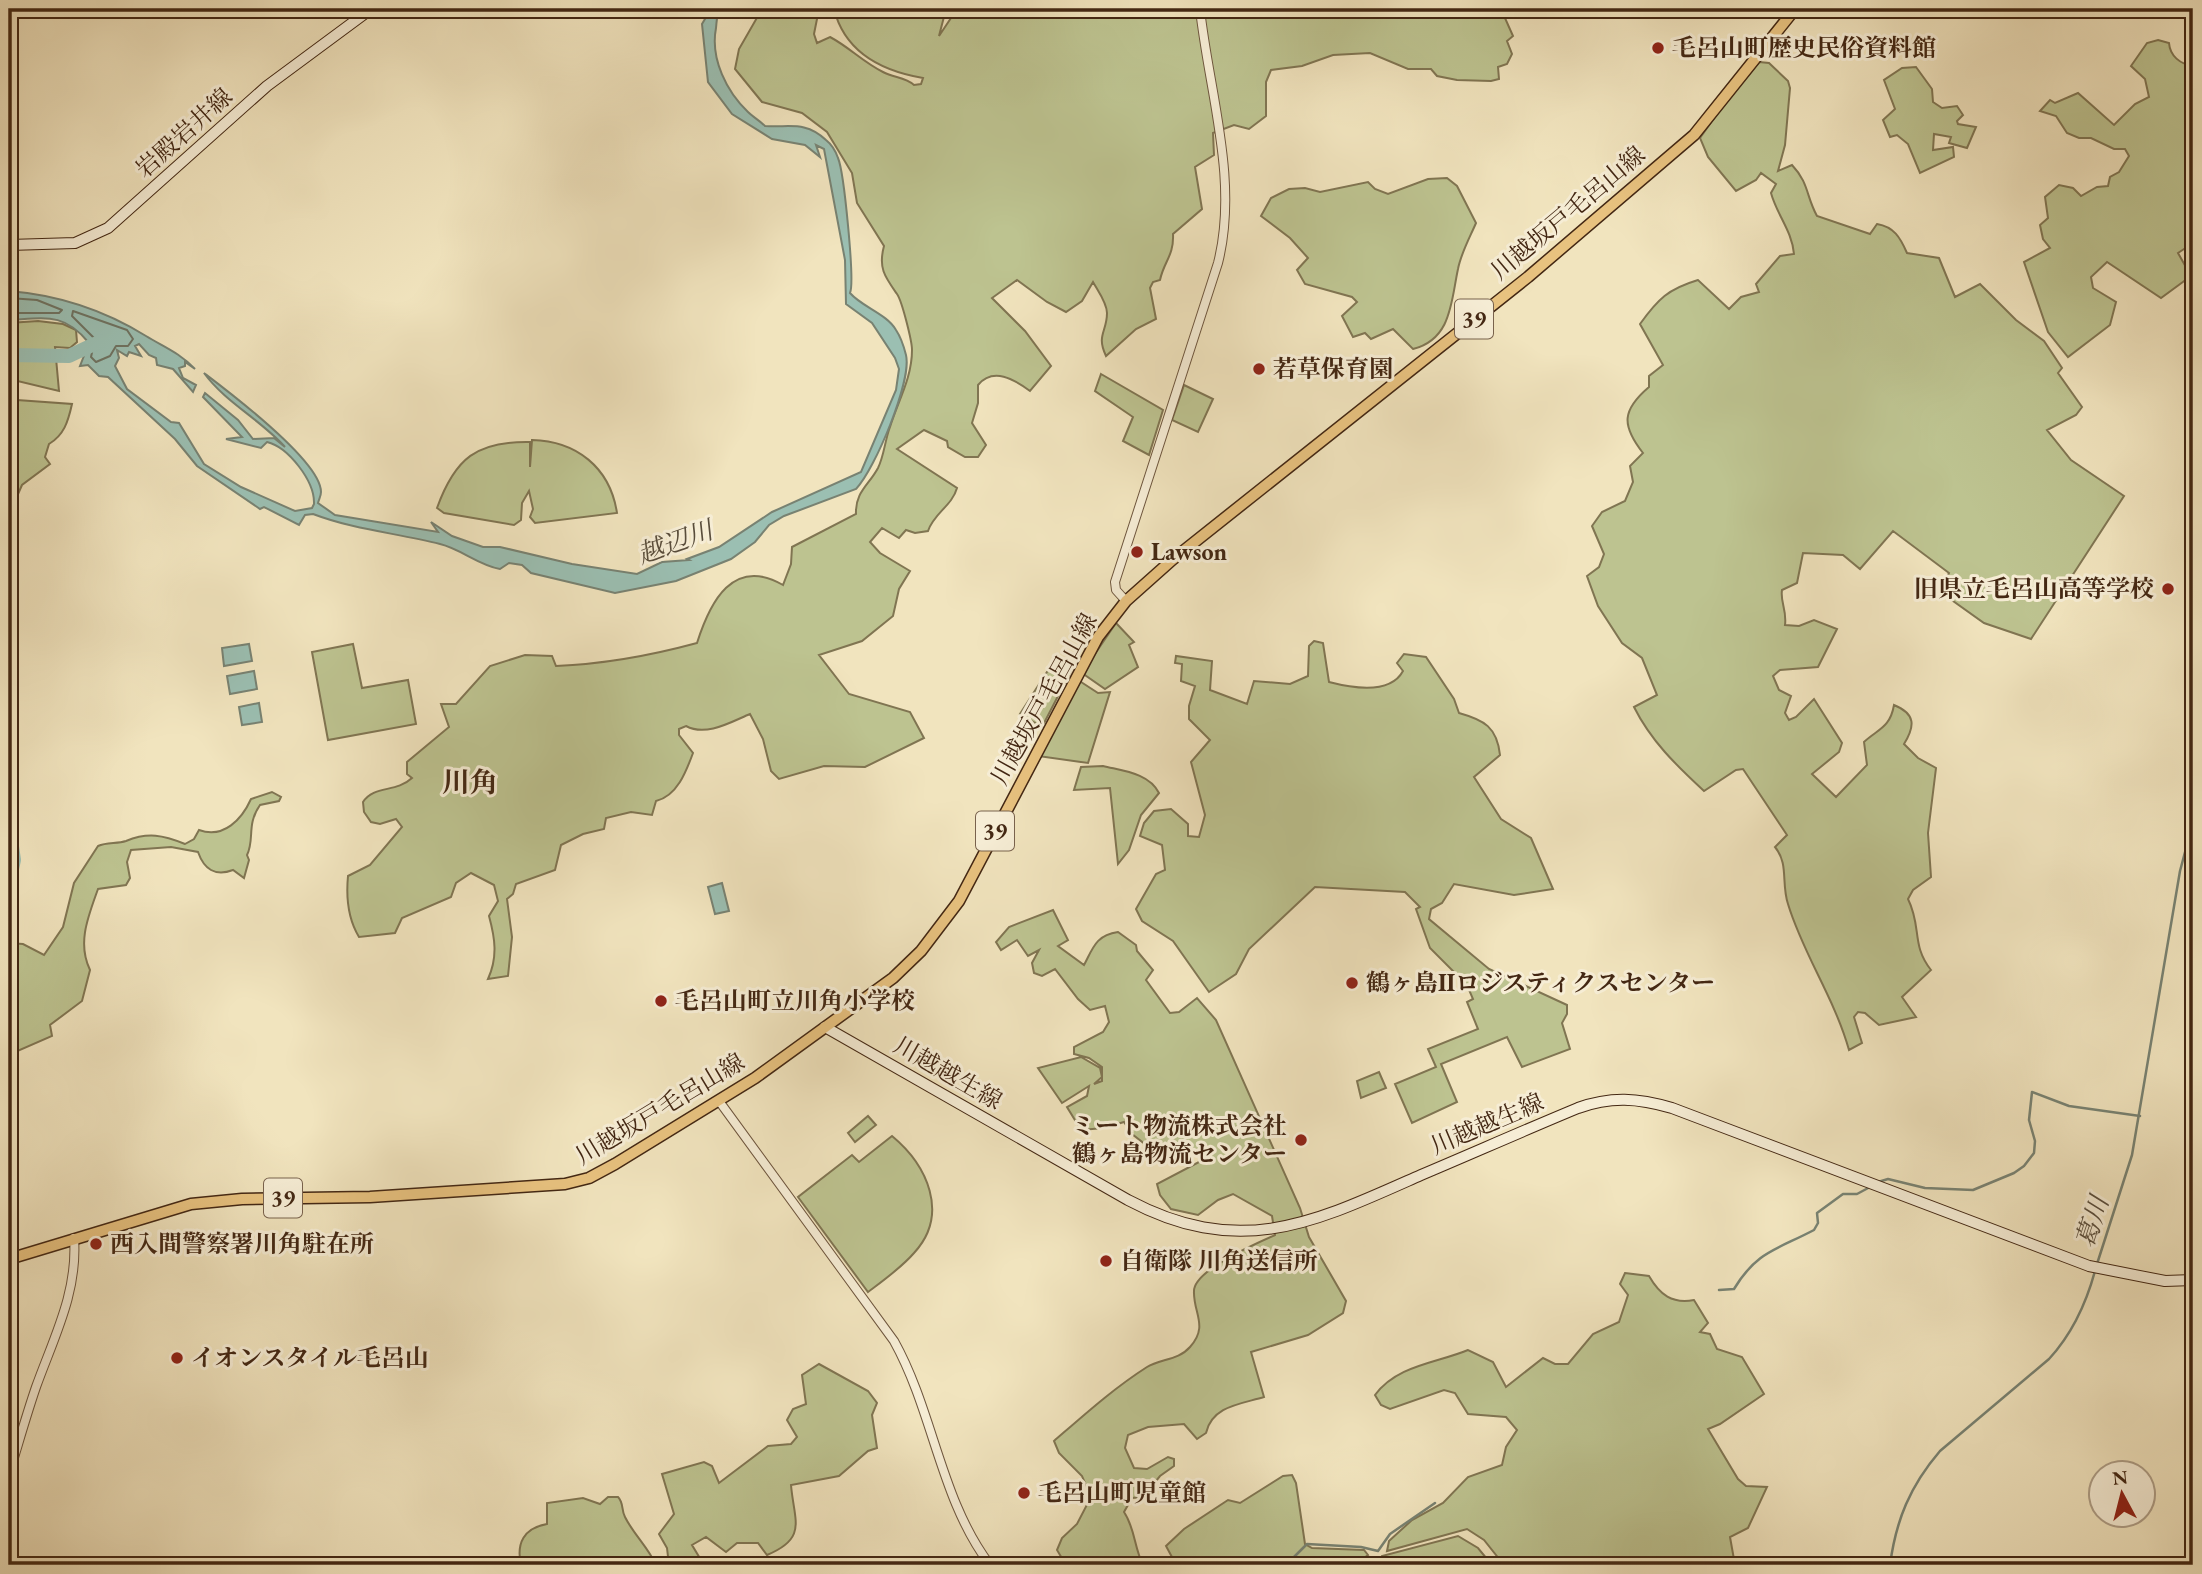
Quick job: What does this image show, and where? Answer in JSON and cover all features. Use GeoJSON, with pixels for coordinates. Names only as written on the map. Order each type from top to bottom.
{"type":"FeatureCollection","features":[{"type":"Feature","properties":{"kind":"main road","name":"岩殿岩井線"},"geometry":{"type":"LineString","coordinates":[[9,245],[75,243],[108,228],[267,86],[371,9]]}},
{"type":"Feature","properties":{"kind":"main road","name":"川越坂戸毛呂山線"},"geometry":{"type":"LineString","coordinates":[[9,1259],[156,1212],[219,1200],[370,1197],[572,1183],[598,1173],[719,1101],[825,1027],[903,969],[946,919],[975,871],[1077,672],[1097,637],[1126,601],[1171,560],[1528,277],[1694,135],[1795,9]]}},
{"type":"Feature","properties":{"kind":"main road","name":"川越越生線"},"geometry":{"type":"LineString","coordinates":[[825,1027],[1128,1200],[1186,1224],[1222,1230],[1259,1230],[1323,1218],[1578,1108],[1606,1100],[1631,1098],[1672,1108],[2095,1268],[2165,1281],[2193,1280]]}},
{"type":"Feature","properties":{"kind":"street"},"geometry":{"type":"LineString","coordinates":[[1126,601],[1116,590],[1115,582],[1226,230],[1226,184],[1200,9]]}},
{"type":"Feature","properties":{"kind":"street"},"geometry":{"type":"LineString","coordinates":[[719,1101],[894,1341],[916,1382],[958,1514],[990,1565]]}},
{"type":"Feature","properties":{"kind":"street"},"geometry":{"type":"LineString","coordinates":[[9,1474],[36,1389],[66,1309],[74,1272],[74,1238]]}},
{"type":"Feature","properties":{"kind":"green space"},"geometry":{"type":"Polygon","coordinates":[[[762,9],[819,9],[814,34],[817,43],[830,37],[876,68],[914,85],[921,84],[923,78],[880,65],[856,48],[839,24],[834,9],[946,9],[939,36],[957,9],[1501,9],[1513,36],[1507,41],[1512,54],[1507,64],[1498,67],[1499,79],[1491,81],[1457,80],[1437,76],[1431,69],[1408,69],[1370,53],[1333,55],[1302,66],[1271,70],[1266,82],[1266,116],[1249,129],[1234,125],[1213,133],[1214,155],[1195,167],[1202,209],[1173,234],[1172,248],[1160,280],[1153,282],[1150,288],[1156,319],[1136,329],[1106,356],[1102,338],[1107,309],[1093,282],[1082,301],[1066,312],[1017,280],[992,298],[1025,331],[1051,366],[1030,391],[1017,382],[997,376],[978,385],[978,403],[972,423],[986,445],[978,457],[965,457],[948,447],[947,441],[924,430],[897,449],[957,488],[955,494],[934,519],[928,531],[915,533],[906,530],[899,538],[882,528],[870,542],[880,553],[910,571],[899,589],[893,616],[862,641],[819,655],[849,694],[910,712],[924,738],[865,767],[824,766],[779,779],[771,771],[763,739],[750,714],[710,729],[686,726],[679,729],[679,735],[693,753],[675,789],[656,801],[652,815],[631,812],[606,818],[604,829],[583,834],[561,845],[555,870],[516,884],[513,894],[507,899],[512,937],[508,976],[488,979],[494,948],[489,916],[498,901],[494,885],[471,873],[456,883],[451,897],[402,918],[395,933],[359,937],[349,908],[348,876],[370,865],[402,827],[396,819],[380,824],[371,822],[364,812],[363,802],[373,793],[399,786],[412,778],[407,774],[407,762],[449,727],[441,704],[456,704],[490,666],[525,655],[552,656],[556,666],[574,665],[627,659],[697,643],[709,613],[726,588],[737,580],[750,576],[765,577],[783,585],[791,564],[792,547],[856,514],[860,494],[880,463],[910,370],[912,350],[906,321],[899,298],[884,272],[884,246],[857,203],[852,173],[827,132],[802,113],[762,102],[735,69],[739,49],[762,9]]]}},
{"type":"Feature","properties":{"kind":"green space"},"geometry":{"type":"Polygon","coordinates":[[[2158,40],[2169,43],[2176,59],[2193,66],[2193,243],[2178,253],[2191,276],[2161,298],[2107,262],[2091,277],[2093,288],[2116,302],[2110,325],[2068,357],[2048,332],[2024,262],[2050,248],[2043,239],[2040,225],[2048,218],[2045,197],[2059,185],[2073,188],[2081,196],[2097,187],[2108,186],[2110,177],[2119,172],[2129,156],[2125,149],[2114,149],[2091,138],[2079,138],[2067,133],[2056,116],[2040,111],[2050,100],[2055,103],[2078,93],[2114,125],[2135,104],[2149,97],[2145,79],[2131,66],[2147,43],[2158,40]]]}},
{"type":"Feature","properties":{"kind":"green space"},"geometry":{"type":"Polygon","coordinates":[[[1759,62],[1769,63],[1788,81],[1790,88],[1785,145],[1778,171],[1792,165],[1802,178],[1817,216],[1870,234],[1877,224],[1892,230],[1907,253],[1939,258],[1955,297],[1980,284],[2016,320],[2044,341],[2062,368],[2058,373],[2082,407],[2076,415],[2047,430],[2071,460],[2124,496],[2031,639],[1984,623],[1939,591],[1949,573],[1893,531],[1860,569],[1843,555],[1803,553],[1797,583],[1782,590],[1785,625],[1799,626],[1814,620],[1837,629],[1818,667],[1780,670],[1773,676],[1779,690],[1791,696],[1785,713],[1789,720],[1796,717],[1814,699],[1842,743],[1839,752],[1812,774],[1836,797],[1867,765],[1864,742],[1890,719],[1894,705],[1910,717],[1910,732],[1904,744],[1918,758],[1936,768],[1928,833],[1931,877],[1913,890],[1908,899],[1915,918],[1921,952],[1931,970],[1902,997],[1916,1017],[1879,1025],[1865,1013],[1858,1012],[1854,1017],[1862,1043],[1849,1050],[1788,904],[1782,860],[1775,847],[1787,835],[1743,769],[1736,770],[1704,791],[1656,742],[1634,707],[1657,695],[1642,658],[1622,643],[1598,606],[1587,576],[1599,567],[1604,554],[1592,526],[1602,512],[1625,501],[1633,482],[1630,466],[1643,453],[1628,426],[1629,411],[1649,387],[1649,376],[1663,365],[1640,324],[1665,296],[1698,280],[1729,309],[1741,297],[1759,292],[1756,284],[1780,256],[1794,254],[1771,193],[1776,184],[1761,173],[1756,180],[1736,191],[1708,157],[1700,138],[1759,62]]]}},
{"type":"Feature","properties":{"kind":"green space"},"geometry":{"type":"Polygon","coordinates":[[[1916,67],[1932,89],[1933,102],[1942,108],[1957,106],[1963,115],[1957,121],[1958,124],[1976,127],[1967,148],[1949,143],[1951,137],[1934,134],[1933,150],[1953,147],[1954,157],[1920,173],[1908,144],[1897,135],[1890,137],[1883,120],[1895,109],[1884,80],[1902,68],[1916,67]]]}},
{"type":"Feature","properties":{"kind":"green space"},"geometry":{"type":"Polygon","coordinates":[[[1447,178],[1457,186],[1476,223],[1461,257],[1451,306],[1443,328],[1426,344],[1413,349],[1393,329],[1371,339],[1365,333],[1353,337],[1342,316],[1357,302],[1352,297],[1305,284],[1297,270],[1308,258],[1290,238],[1261,216],[1271,198],[1289,189],[1305,188],[1320,192],[1368,182],[1375,189],[1388,194],[1428,179],[1447,178]]]}},
{"type":"Feature","properties":{"kind":"green space"},"geometry":{"type":"Polygon","coordinates":[[[38,321],[63,324],[76,330],[77,342],[70,348],[55,347],[59,391],[9,379],[9,323],[38,321]]]}},
{"type":"Feature","properties":{"kind":"green space"},"geometry":{"type":"Polygon","coordinates":[[[1101,374],[1163,410],[1149,455],[1123,441],[1133,417],[1095,391],[1101,374]]]}},
{"type":"Feature","properties":{"kind":"green space"},"geometry":{"type":"Polygon","coordinates":[[[1184,385],[1213,399],[1198,432],[1172,420],[1184,385]]]}},
{"type":"Feature","properties":{"kind":"green space"},"geometry":{"type":"Polygon","coordinates":[[[17,400],[72,404],[65,427],[49,444],[45,457],[50,464],[22,485],[15,501],[9,504],[9,404],[17,400]]]}},
{"type":"Feature","properties":{"kind":"green space"},"geometry":{"type":"Polygon","coordinates":[[[532,440],[563,445],[588,460],[607,482],[617,513],[535,523],[530,517],[533,509],[529,491],[522,503],[521,520],[514,525],[444,513],[437,508],[452,476],[470,456],[496,445],[530,442],[530,467],[532,440]]]}},
{"type":"Feature","properties":{"kind":"green space"},"geometry":{"type":"Polygon","coordinates":[[[1116,623],[1134,642],[1129,645],[1138,667],[1105,689],[1082,673],[1116,623]]]}},
{"type":"Feature","properties":{"kind":"green space"},"geometry":{"type":"Polygon","coordinates":[[[1314,641],[1323,643],[1329,682],[1348,686],[1370,688],[1389,684],[1403,671],[1397,663],[1404,654],[1426,657],[1454,699],[1459,713],[1488,726],[1496,738],[1500,755],[1474,777],[1501,819],[1531,838],[1553,889],[1514,895],[1454,884],[1442,903],[1431,909],[1429,919],[1489,969],[1567,1005],[1567,1014],[1562,1023],[1570,1049],[1522,1067],[1507,1037],[1441,1064],[1457,1102],[1412,1123],[1395,1084],[1436,1067],[1428,1049],[1478,1029],[1467,1002],[1473,999],[1467,985],[1430,948],[1416,909],[1420,907],[1405,892],[1315,887],[1249,949],[1236,974],[1209,992],[1173,941],[1142,921],[1136,909],[1156,874],[1165,870],[1162,845],[1140,836],[1144,823],[1154,811],[1171,809],[1188,824],[1188,836],[1199,837],[1205,815],[1191,762],[1210,740],[1189,719],[1189,706],[1195,686],[1181,681],[1182,664],[1175,663],[1176,656],[1212,661],[1210,690],[1247,704],[1254,681],[1290,684],[1308,676],[1309,646],[1314,641]]]}},
{"type":"Feature","properties":{"kind":"green space"},"geometry":{"type":"Polygon","coordinates":[[[353,644],[362,688],[408,680],[416,724],[328,740],[312,652],[353,644]]]}},
{"type":"Feature","properties":{"kind":"green space"},"geometry":{"type":"Polygon","coordinates":[[[1054,661],[1071,671],[1042,727],[1020,714],[1054,661]]]}},
{"type":"Feature","properties":{"kind":"green space"},"geometry":{"type":"Polygon","coordinates":[[[1078,680],[1098,693],[1110,692],[1088,763],[1038,756],[1078,680]]]}},
{"type":"Feature","properties":{"kind":"green space"},"geometry":{"type":"Polygon","coordinates":[[[1103,766],[1142,777],[1155,786],[1159,793],[1141,815],[1129,850],[1118,864],[1110,788],[1074,790],[1081,767],[1103,766]]]}},
{"type":"Feature","properties":{"kind":"green space"},"geometry":{"type":"Polygon","coordinates":[[[272,792],[281,797],[279,801],[260,805],[256,812],[244,878],[233,870],[221,873],[211,870],[203,863],[198,852],[171,847],[131,850],[127,862],[130,878],[126,885],[98,889],[91,910],[84,940],[90,970],[82,1001],[50,1025],[52,1036],[15,1052],[9,1062],[9,943],[23,944],[44,955],[63,927],[74,883],[98,846],[149,836],[170,838],[185,844],[194,839],[199,830],[216,832],[231,825],[243,814],[251,799],[272,792]]]}},
{"type":"Feature","properties":{"kind":"green space"},"geometry":{"type":"Polygon","coordinates":[[[1053,910],[1068,940],[1058,946],[1084,965],[1100,939],[1118,932],[1136,945],[1137,951],[1153,970],[1146,980],[1170,1013],[1179,1012],[1197,998],[1216,1020],[1300,1208],[1309,1237],[1346,1301],[1343,1313],[1308,1335],[1251,1352],[1264,1397],[1237,1404],[1221,1412],[1209,1424],[1206,1433],[1197,1439],[1184,1424],[1148,1427],[1128,1435],[1125,1448],[1134,1468],[1147,1469],[1168,1457],[1174,1459],[1174,1466],[1160,1476],[1143,1497],[1132,1498],[1124,1512],[1143,1565],[1066,1565],[1057,1550],[1062,1538],[1077,1524],[1091,1497],[1082,1476],[1059,1453],[1054,1441],[1135,1375],[1152,1364],[1186,1351],[1196,1339],[1199,1326],[1194,1299],[1197,1283],[1228,1258],[1275,1235],[1272,1216],[1233,1194],[1218,1200],[1198,1215],[1171,1209],[1160,1195],[1157,1184],[1201,1161],[1197,1152],[1175,1145],[1159,1155],[1132,1134],[1124,1122],[1104,1128],[1081,1130],[1067,1107],[1087,1096],[1089,1086],[1062,1103],[1038,1068],[1081,1057],[1100,1068],[1102,1077],[1102,1067],[1089,1058],[1074,1054],[1074,1047],[1103,1032],[1109,1022],[1105,1006],[1090,1010],[1055,969],[1042,976],[1034,973],[1032,963],[1039,950],[1028,956],[1017,940],[1001,950],[996,942],[1009,927],[1053,910]]]}},
{"type":"Feature","properties":{"kind":"green space"},"geometry":{"type":"Polygon","coordinates":[[[1379,1072],[1386,1088],[1361,1098],[1357,1081],[1379,1072]]]}},
{"type":"Feature","properties":{"kind":"green space"},"geometry":{"type":"Polygon","coordinates":[[[868,1116],[876,1125],[855,1142],[848,1133],[868,1116]]]}},
{"type":"Feature","properties":{"kind":"green space"},"geometry":{"type":"Polygon","coordinates":[[[892,1136],[924,1175],[930,1191],[931,1222],[925,1238],[914,1253],[868,1292],[798,1197],[852,1155],[859,1162],[892,1136]]]}},
{"type":"Feature","properties":{"kind":"green space"},"geometry":{"type":"Polygon","coordinates":[[[1625,1273],[1649,1276],[1667,1297],[1679,1301],[1694,1300],[1708,1323],[1700,1332],[1710,1334],[1717,1349],[1742,1357],[1764,1394],[1720,1424],[1708,1429],[1738,1479],[1746,1486],[1767,1487],[1748,1528],[1730,1537],[1735,1565],[1634,1565],[1632,1561],[1621,1565],[1504,1565],[1484,1540],[1467,1529],[1387,1551],[1389,1541],[1412,1520],[1443,1503],[1468,1477],[1502,1465],[1506,1447],[1517,1430],[1506,1417],[1468,1414],[1455,1393],[1444,1390],[1390,1409],[1381,1405],[1375,1395],[1394,1377],[1406,1371],[1468,1350],[1493,1362],[1506,1387],[1543,1358],[1555,1364],[1568,1364],[1593,1334],[1619,1322],[1628,1295],[1620,1284],[1625,1273]]]}},
{"type":"Feature","properties":{"kind":"green space"},"geometry":{"type":"Polygon","coordinates":[[[819,1364],[868,1391],[877,1403],[872,1415],[877,1448],[868,1451],[839,1476],[791,1485],[796,1527],[788,1542],[780,1549],[767,1555],[758,1543],[737,1543],[726,1552],[706,1537],[692,1545],[704,1565],[669,1565],[667,1548],[659,1534],[674,1514],[662,1474],[704,1462],[712,1466],[719,1483],[768,1446],[791,1444],[797,1437],[787,1420],[793,1409],[806,1404],[802,1375],[819,1364]]]}},
{"type":"Feature","properties":{"kind":"green space"},"geometry":{"type":"Polygon","coordinates":[[[1292,1475],[1296,1483],[1305,1544],[1312,1548],[1364,1550],[1368,1555],[1355,1565],[1168,1565],[1173,1559],[1166,1546],[1184,1529],[1228,1500],[1240,1503],[1283,1476],[1292,1475]]]}},
{"type":"Feature","properties":{"kind":"green space"},"geometry":{"type":"Polygon","coordinates":[[[608,1497],[620,1499],[625,1517],[656,1565],[521,1565],[521,1543],[527,1533],[547,1524],[547,1503],[583,1498],[600,1504],[608,1497]]]}},
{"type":"Feature","properties":{"kind":"green space"},"geometry":{"type":"Polygon","coordinates":[[[1458,1536],[1478,1548],[1492,1565],[1381,1565],[1382,1556],[1458,1536]]]}},
{"type":"Feature","properties":{"kind":"water"},"geometry":{"type":"Polygon","coordinates":[[[711,9],[723,9],[717,20],[715,40],[718,63],[727,85],[740,104],[765,126],[804,127],[826,140],[835,151],[846,204],[850,293],[892,324],[906,355],[898,404],[882,445],[856,489],[784,516],[769,525],[755,542],[731,559],[676,581],[615,593],[531,573],[522,565],[509,563],[500,569],[492,567],[440,544],[360,528],[313,514],[305,515],[299,525],[264,507],[260,509],[197,466],[175,439],[108,377],[99,376],[88,365],[80,366],[89,343],[71,326],[44,318],[9,320],[9,291],[46,296],[97,311],[178,354],[195,369],[185,362],[185,366],[179,368],[183,378],[196,385],[193,392],[173,369],[157,365],[156,358],[149,355],[139,344],[135,346],[141,356],[129,352],[127,356],[117,350],[119,358],[115,366],[127,389],[171,422],[179,423],[204,464],[241,487],[295,511],[312,508],[314,504],[310,485],[299,466],[275,445],[267,442],[261,448],[226,439],[242,437],[203,397],[205,393],[238,420],[253,439],[274,438],[285,447],[222,393],[204,373],[291,446],[317,479],[321,492],[318,503],[335,515],[438,532],[431,522],[452,536],[483,547],[500,547],[572,564],[637,574],[662,562],[689,560],[687,559],[719,547],[772,512],[861,472],[896,390],[899,369],[895,358],[872,323],[846,304],[845,260],[824,149],[816,145],[820,157],[805,145],[772,139],[732,114],[708,82],[702,24],[711,9]]]}},
{"type":"Feature","properties":{"kind":"water"},"geometry":{"type":"Polygon","coordinates":[[[249,644],[252,661],[224,666],[222,648],[249,644]]]}},
{"type":"Feature","properties":{"kind":"water"},"geometry":{"type":"Polygon","coordinates":[[[254,671],[257,689],[230,694],[227,676],[254,671]]]}},
{"type":"Feature","properties":{"kind":"water"},"geometry":{"type":"Polygon","coordinates":[[[259,703],[262,722],[242,725],[239,707],[259,703]]]}},
{"type":"Feature","properties":{"kind":"water"},"geometry":{"type":"Polygon","coordinates":[[[722,883],[729,911],[715,914],[708,887],[722,883]]]}},
{"type":"Feature","properties":{"kind":"waterway"},"geometry":{"type":"LineString","coordinates":[[9,355],[69,356],[101,341]]}},
{"type":"Feature","properties":{"kind":"waterway","name":"葛川"},"geometry":{"type":"LineString","coordinates":[[2097,1264],[2132,1155],[2180,871],[2193,822]]}},
{"type":"Feature","properties":{"kind":"waterway"},"geometry":{"type":"LineString","coordinates":[[9,826],[14,860],[9,882]]}},
{"type":"Feature","properties":{"kind":"waterway"},"geometry":{"type":"LineString","coordinates":[[1878,1182],[1888,1179],[1925,1188],[1973,1190],[2014,1173],[2024,1166],[2034,1153],[2035,1141],[2029,1120],[2032,1092],[2069,1106],[2140,1116]]}},
{"type":"Feature","properties":{"kind":"waterway"},"geometry":{"type":"LineString","coordinates":[[1719,1290],[1734,1289],[1742,1276],[1759,1259],[1814,1230],[1818,1223],[1817,1213],[1843,1194],[1857,1194],[1870,1187]]}},
{"type":"Feature","properties":{"kind":"waterway","name":"葛川"},"geometry":{"type":"LineString","coordinates":[[1890,1565],[1896,1533],[1906,1504],[1929,1464],[1940,1451],[2049,1359],[2078,1318],[2095,1271]]}},
{"type":"Feature","properties":{"kind":"waterway"},"geometry":{"type":"LineString","coordinates":[[1286,1565],[1307,1544],[1361,1547],[1378,1551],[1390,1534],[1435,1503]]}},
{"type":"Feature","properties":{"kind":"place","name":"毛呂山町歴史民俗資料館"},"geometry":{"type":"Point","coordinates":[1658,48]}},
{"type":"Feature","properties":{"kind":"place","name":"若草保育園"},"geometry":{"type":"Point","coordinates":[1259,369]}},
{"type":"Feature","properties":{"kind":"place","name":"Lawson"},"geometry":{"type":"Point","coordinates":[1137,552]}},
{"type":"Feature","properties":{"kind":"place","name":"旧県立毛呂山高等学校"},"geometry":{"type":"Point","coordinates":[2168,589]}},
{"type":"Feature","properties":{"kind":"place","name":"鶴ヶ島Ⅱロジスティクスセンター"},"geometry":{"type":"Point","coordinates":[1352,983]}},
{"type":"Feature","properties":{"kind":"place","name":"毛呂山町立川角小学校"},"geometry":{"type":"Point","coordinates":[661,1001]}},
{"type":"Feature","properties":{"kind":"place","name":"ミート物流株式会社 鶴ヶ島物流センター"},"geometry":{"type":"Point","coordinates":[1301,1140]}},
{"type":"Feature","properties":{"kind":"place","name":"西入間警察署川角駐在所"},"geometry":{"type":"Point","coordinates":[96,1244]}},
{"type":"Feature","properties":{"kind":"place","name":"自衛隊 川角送信所"},"geometry":{"type":"Point","coordinates":[1106,1261]}},
{"type":"Feature","properties":{"kind":"place","name":"イオンスタイル毛呂山"},"geometry":{"type":"Point","coordinates":[177,1358]}},
{"type":"Feature","properties":{"kind":"place","name":"毛呂山町児童館"},"geometry":{"type":"Point","coordinates":[1024,1493]}},
{"type":"Feature","properties":{"kind":"district","name":"川角"},"geometry":{"type":"Point","coordinates":[470,782]}},
{"type":"Feature","properties":{"kind":"water label","name":"越辺川"},"geometry":{"type":"Point","coordinates":[675,542]}}]}
